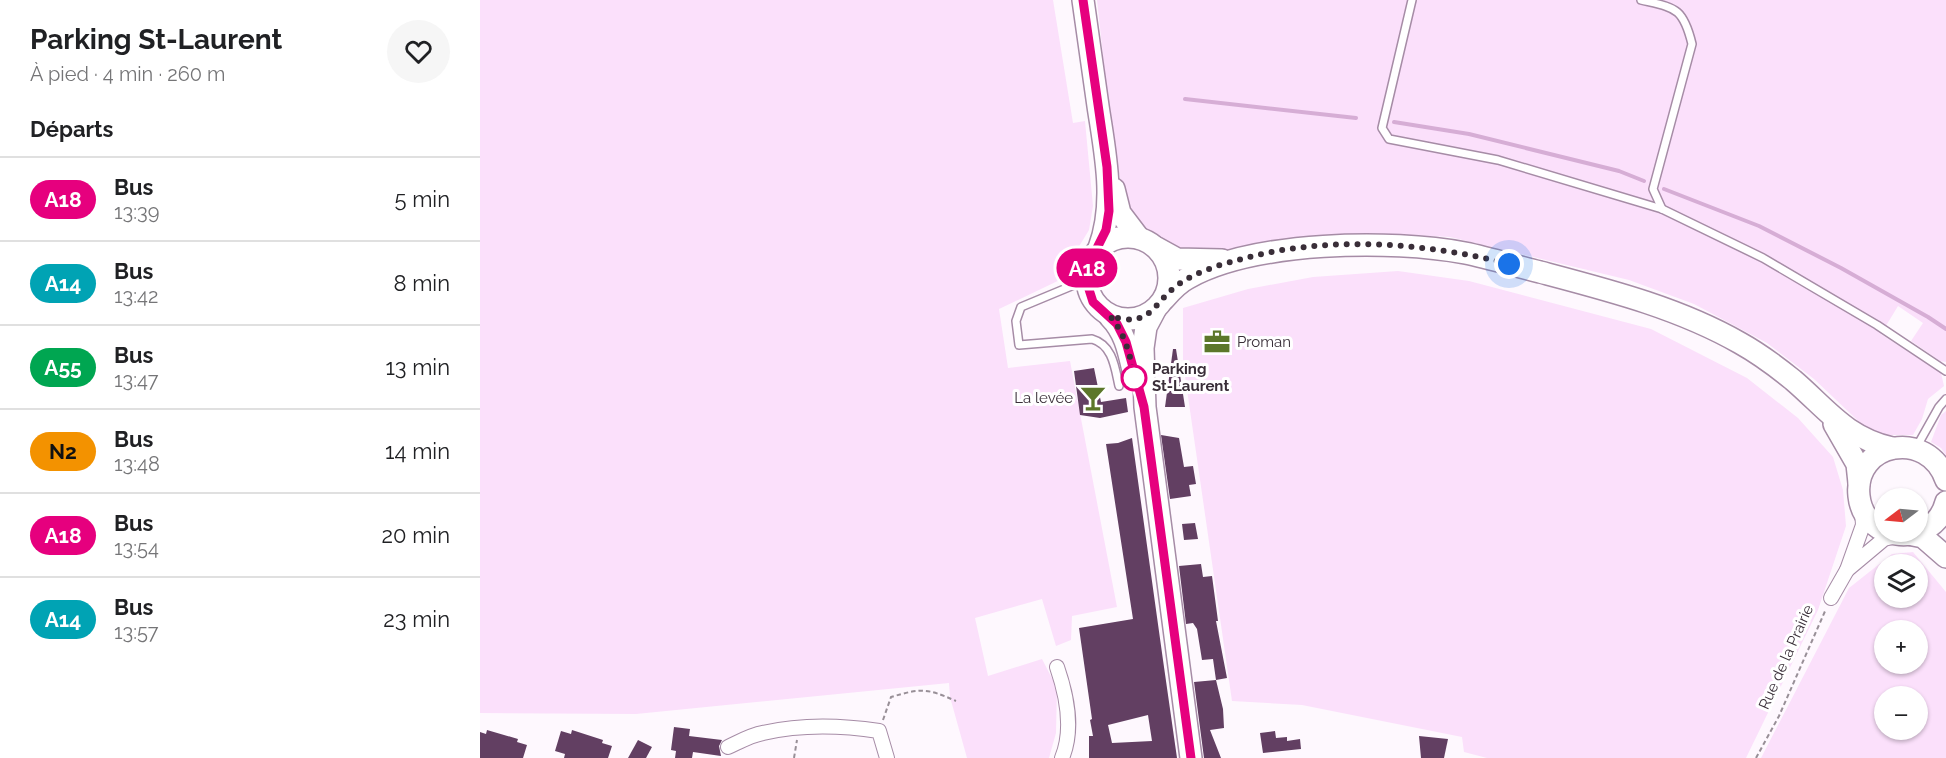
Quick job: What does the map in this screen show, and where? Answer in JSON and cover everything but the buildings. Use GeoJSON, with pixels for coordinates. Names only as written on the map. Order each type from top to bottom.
{"type":"FeatureCollection","features":[{"type":"Feature","properties":{"kind":"main road"},"geometry":{"type":"LineString","coordinates":[[1083,0],[1107,167],[1109,211],[1106,230],[1099,248],[1092,257],[1086,280],[1093,302],[1117,324],[1126,342],[1144,407]]}},
{"type":"Feature","properties":{"kind":"main road"},"geometry":{"type":"LineString","coordinates":[[1107,167],[1120,213],[1162,255],[1169,274],[1168,286],[1146,327],[1143,348],[1144,407],[1191,758]]}},
{"type":"Feature","properties":{"kind":"main road"},"geometry":{"type":"LineString","coordinates":[[1099,248],[1120,237],[1148,243],[1177,259],[1237,260]]}},
{"type":"Feature","properties":{"kind":"main road"},"geometry":{"type":"LineString","coordinates":[[1110,316],[1121,320],[1134,320],[1159,304],[1176,286],[1189,277],[1237,260],[1322,246],[1425,248],[1465,253],[1575,281],[1684,315],[1741,344],[1792,379],[1829,415],[1870,443],[1892,448],[1916,449],[1936,461],[1946,480]]}},
{"type":"Feature","properties":{"kind":"main road"},"geometry":{"type":"LineString","coordinates":[[1829,415],[1857,464],[1862,507],[1868,519],[1874,524]]}},
{"type":"Feature","properties":{"kind":"main road"},"geometry":{"type":"LineString","coordinates":[[1859,483],[1870,461],[1892,448]]}},
{"type":"Feature","properties":{"kind":"main road"},"geometry":{"type":"LineString","coordinates":[[1928,527],[1944,517]]}},
{"type":"Feature","properties":{"kind":"main road"},"geometry":{"type":"LineString","coordinates":[[1928,541],[1946,557]]}},
{"type":"Feature","properties":{"kind":"street","name":"Rue de la Prairie"},"geometry":{"type":"LineString","coordinates":[[1831,598],[1847,570],[1863,525],[1862,507]]}},
{"type":"Feature","properties":{"kind":"street","name":"Rue de la Prairie"},"geometry":{"type":"LineString","coordinates":[[1847,570],[1880,542]]}},
{"type":"Feature","properties":{"kind":"street"},"geometry":{"type":"LineString","coordinates":[[1057,667],[1067,695],[1068,743],[1062,758]]}},
{"type":"Feature","properties":{"kind":"street"},"geometry":{"type":"LineString","coordinates":[[728,747],[761,733],[833,726],[879,731],[886,758]]}},
{"type":"Feature","properties":{"kind":"lane"},"geometry":{"type":"LineString","coordinates":[[1412,0],[1382,128],[1389,139],[1498,159],[1662,209],[1763,258],[1946,371]]}},
{"type":"Feature","properties":{"kind":"lane"},"geometry":{"type":"LineString","coordinates":[[1641,0],[1674,8],[1687,25],[1692,44],[1653,189],[1662,209]]}},
{"type":"Feature","properties":{"kind":"lane"},"geometry":{"type":"LineString","coordinates":[[1086,280],[1021,307],[1016,321],[1019,345],[1092,339],[1100,342],[1112,358],[1119,386]]}},
{"type":"Feature","properties":{"kind":"lane"},"geometry":{"type":"LineString","coordinates":[[1916,449],[1939,406],[1946,399]]}},
{"type":"Feature","properties":{"kind":"path","name":"Rue de la Prairie"},"geometry":{"type":"LineString","coordinates":[[1756,758],[1779,716],[1831,598]]}},
{"type":"Feature","properties":{"kind":"path"},"geometry":{"type":"LineString","coordinates":[[879,731],[891,697],[923,689],[956,700]]}},
{"type":"Feature","properties":{"kind":"path"},"geometry":{"type":"LineString","coordinates":[[794,758],[798,728]]}},
{"type":"Feature","properties":{"kind":"shaded area"},"geometry":{"type":"Polygon","coordinates":[[[480,0],[1053,0],[1073,123],[1085,121],[1093,206],[1089,230],[1075,253],[1066,277],[999,309],[1008,368],[1070,361],[1117,607],[1072,616],[1071,640],[1056,646],[1042,599],[975,618],[988,676],[1042,659],[1057,688],[1056,733],[1049,758],[967,758],[950,697],[949,683],[636,714],[480,713],[480,0]]]}},
{"type":"Feature","properties":{"kind":"shaded area"},"geometry":{"type":"Polygon","coordinates":[[[1097,0],[1946,0],[1946,362],[1940,361],[1911,341],[1923,323],[1898,306],[1881,334],[1941,373],[1944,386],[1928,399],[1922,419],[1913,435],[1873,435],[1814,379],[1767,343],[1694,304],[1629,280],[1450,237],[1365,233],[1188,254],[1147,230],[1128,213],[1113,137],[1097,0]]]}},
{"type":"Feature","properties":{"kind":"shaded area"},"geometry":{"type":"Polygon","coordinates":[[[1398,271],[1469,281],[1651,329],[1747,378],[1798,418],[1833,457],[1843,490],[1846,526],[1818,610],[1746,758],[1487,758],[1464,752],[1462,737],[1302,705],[1232,701],[1183,362],[1183,308],[1248,289],[1313,277],[1398,271]]]}},
{"type":"Feature","properties":{"kind":"shaded area"},"geometry":{"type":"Polygon","coordinates":[[[1946,411],[1946,455],[1941,448],[1931,442],[1941,415],[1946,411]]]}},
{"type":"Feature","properties":{"kind":"shaded area"},"geometry":{"type":"Polygon","coordinates":[[[1913,552],[1915,554],[1892,554],[1913,552]]]}},
{"type":"Feature","properties":{"kind":"shaded area"},"geometry":{"type":"Polygon","coordinates":[[[1874,568],[1874,608],[1928,608],[1928,570],[1946,592],[1946,758],[1761,758],[1849,588],[1874,568]]]}},
{"type":"Feature","properties":{"kind":"waterway"},"geometry":{"type":"LineString","coordinates":[[1185,99],[1356,118]]}},
{"type":"Feature","properties":{"kind":"waterway"},"geometry":{"type":"LineString","coordinates":[[1394,122],[1469,134],[1619,171],[1644,181]]}},
{"type":"Feature","properties":{"kind":"waterway"},"geometry":{"type":"LineString","coordinates":[[1664,189],[1759,226],[1841,268],[1946,329]]}},
{"type":"Feature","properties":{"kind":"bus line","name":"A18"},"geometry":{"type":"LineString","coordinates":[[1083,0],[1107,167],[1109,211],[1106,230],[1087,268],[1086,280],[1093,302],[1117,324],[1126,342],[1134,378],[1144,407],[1191,758]]}},
{"type":"Feature","properties":{"kind":"place","name":"Proman"},"geometry":{"type":"Point","coordinates":[1217,342]}},
{"type":"Feature","properties":{"kind":"place","name":"Parking St-Laurent"},"geometry":{"type":"Point","coordinates":[1134,378]}},
{"type":"Feature","properties":{"kind":"place","name":"La levée"},"geometry":{"type":"Point","coordinates":[1093,398]}},
{"type":"Feature","properties":{"kind":"route"},"geometry":{"type":"LineString","coordinates":[[1134,378],[1126,342],[1110,316],[1121,320],[1134,320],[1145,316],[1156,309],[1176,286],[1189,277],[1237,260],[1322,246],[1384,246],[1465,253],[1509,264]]}}]}
